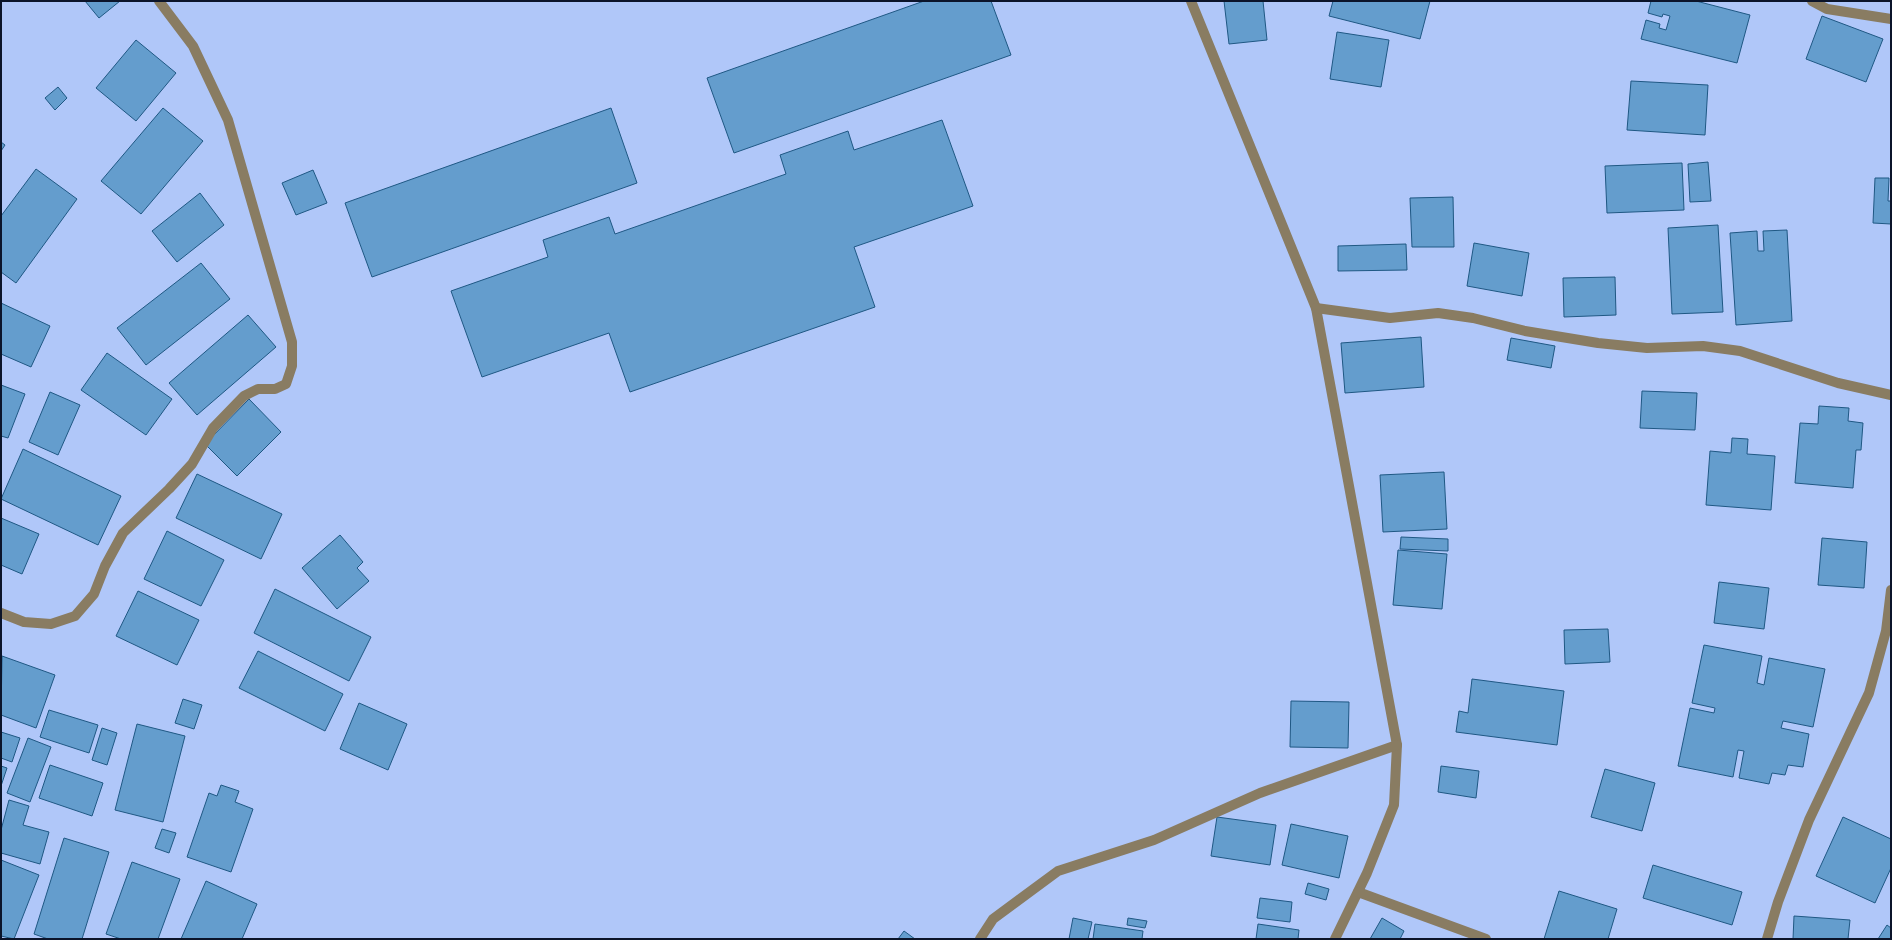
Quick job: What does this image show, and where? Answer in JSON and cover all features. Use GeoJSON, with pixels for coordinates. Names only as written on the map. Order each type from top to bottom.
{"type":"FeatureCollection","features":[{"type":"Feature","properties":{"kind":"street"},"geometry":{"type":"LineString","coordinates":[[1,613],[24,622],[50,624],[75,616],[94,594],[105,566],[123,533],[169,489],[192,464],[213,428],[244,396],[258,389],[275,389],[286,384],[292,366],[292,342],[228,120],[193,46],[159,1]]}},
{"type":"Feature","properties":{"kind":"street"},"geometry":{"type":"LineString","coordinates":[[1191,1],[1316,308],[1397,745],[1394,805],[1358,892],[1335,939]]}},
{"type":"Feature","properties":{"kind":"street"},"geometry":{"type":"LineString","coordinates":[[1812,1],[1827,9],[1891,19]]}},
{"type":"Feature","properties":{"kind":"street"},"geometry":{"type":"LineString","coordinates":[[1316,308],[1390,318],[1438,314],[1473,318],[1525,331],[1598,343],[1647,348],[1702,346],[1740,351],[1838,383],[1891,395]]}},
{"type":"Feature","properties":{"kind":"street"},"geometry":{"type":"LineString","coordinates":[[1767,939],[1778,902],[1809,820],[1869,693],[1886,631],[1891,590]]}},
{"type":"Feature","properties":{"kind":"street"},"geometry":{"type":"LineString","coordinates":[[980,939],[993,919],[1058,871],[1154,840],[1260,793],[1397,745]]}},
{"type":"Feature","properties":{"kind":"street"},"geometry":{"type":"LineString","coordinates":[[1358,892],[1486,939]]}},
{"type":"Feature","properties":{"kind":"building"},"geometry":{"type":"Polygon","coordinates":[[[85,1],[120,1],[99,18],[85,1]]]}},
{"type":"Feature","properties":{"kind":"building"},"geometry":{"type":"Polygon","coordinates":[[[924,1],[991,1],[1011,55],[734,153],[707,78],[924,1]]]}},
{"type":"Feature","properties":{"kind":"building"},"geometry":{"type":"Polygon","coordinates":[[[1224,1],[1263,1],[1267,40],[1229,44],[1224,1]]]}},
{"type":"Feature","properties":{"kind":"building"},"geometry":{"type":"Polygon","coordinates":[[[1333,1],[1430,1],[1420,39],[1329,16],[1333,1]]]}},
{"type":"Feature","properties":{"kind":"building"},"geometry":{"type":"Polygon","coordinates":[[[1651,1],[1696,1],[1750,15],[1737,63],[1641,39],[1646,20],[1660,24],[1659,28],[1666,30],[1670,16],[1663,14],[1662,17],[1648,13],[1651,1]]]}},
{"type":"Feature","properties":{"kind":"building"},"geometry":{"type":"Polygon","coordinates":[[[1822,16],[1883,39],[1866,82],[1806,59],[1822,16]]]}},
{"type":"Feature","properties":{"kind":"building"},"geometry":{"type":"Polygon","coordinates":[[[1337,32],[1389,40],[1381,87],[1330,79],[1337,32]]]}},
{"type":"Feature","properties":{"kind":"building"},"geometry":{"type":"Polygon","coordinates":[[[136,40],[176,73],[136,121],[96,88],[136,40]]]}},
{"type":"Feature","properties":{"kind":"building"},"geometry":{"type":"Polygon","coordinates":[[[1631,81],[1708,85],[1705,135],[1627,130],[1631,81]]]}},
{"type":"Feature","properties":{"kind":"building"},"geometry":{"type":"Polygon","coordinates":[[[58,87],[67,98],[55,110],[45,98],[58,87]]]}},
{"type":"Feature","properties":{"kind":"building"},"geometry":{"type":"Polygon","coordinates":[[[163,108],[203,141],[141,214],[101,181],[163,108]]]}},
{"type":"Feature","properties":{"kind":"building"},"geometry":{"type":"Polygon","coordinates":[[[611,108],[637,183],[372,277],[345,203],[611,108]]]}},
{"type":"Feature","properties":{"kind":"building"},"geometry":{"type":"Polygon","coordinates":[[[942,120],[973,206],[854,247],[875,307],[630,392],[609,333],[482,377],[451,291],[548,257],[543,240],[609,217],[615,234],[786,174],[780,155],[848,131],[854,150],[942,120]]]}},
{"type":"Feature","properties":{"kind":"building"},"geometry":{"type":"Polygon","coordinates":[[[1,142],[5,145],[1,151],[1,142]]]}},
{"type":"Feature","properties":{"kind":"building"},"geometry":{"type":"Polygon","coordinates":[[[1708,162],[1711,201],[1690,202],[1688,164],[1708,162]]]}},
{"type":"Feature","properties":{"kind":"building"},"geometry":{"type":"Polygon","coordinates":[[[1682,163],[1684,210],[1607,213],[1605,166],[1682,163]]]}},
{"type":"Feature","properties":{"kind":"building"},"geometry":{"type":"Polygon","coordinates":[[[36,169],[77,199],[16,283],[1,272],[1,216],[36,169]]]}},
{"type":"Feature","properties":{"kind":"building"},"geometry":{"type":"Polygon","coordinates":[[[313,170],[327,203],[296,215],[282,183],[313,170]]]}},
{"type":"Feature","properties":{"kind":"building"},"geometry":{"type":"Polygon","coordinates":[[[1875,178],[1889,178],[1888,201],[1891,201],[1891,224],[1873,223],[1875,178]]]}},
{"type":"Feature","properties":{"kind":"building"},"geometry":{"type":"Polygon","coordinates":[[[200,193],[224,225],[177,262],[152,231],[200,193]]]}},
{"type":"Feature","properties":{"kind":"building"},"geometry":{"type":"Polygon","coordinates":[[[1453,197],[1454,247],[1412,247],[1410,198],[1453,197]]]}},
{"type":"Feature","properties":{"kind":"building"},"geometry":{"type":"Polygon","coordinates":[[[1718,225],[1723,312],[1672,314],[1668,228],[1718,225]]]}},
{"type":"Feature","properties":{"kind":"building"},"geometry":{"type":"Polygon","coordinates":[[[1787,230],[1792,321],[1736,325],[1730,233],[1757,231],[1758,251],[1764,251],[1763,231],[1787,230]]]}},
{"type":"Feature","properties":{"kind":"building"},"geometry":{"type":"Polygon","coordinates":[[[1474,243],[1529,253],[1522,296],[1467,286],[1474,243]]]}},
{"type":"Feature","properties":{"kind":"building"},"geometry":{"type":"Polygon","coordinates":[[[1406,244],[1407,270],[1338,271],[1338,246],[1406,244]]]}},
{"type":"Feature","properties":{"kind":"building"},"geometry":{"type":"Polygon","coordinates":[[[201,263],[230,299],[146,365],[117,328],[201,263]]]}},
{"type":"Feature","properties":{"kind":"building"},"geometry":{"type":"Polygon","coordinates":[[[1615,277],[1616,315],[1564,317],[1563,278],[1615,277]]]}},
{"type":"Feature","properties":{"kind":"building"},"geometry":{"type":"Polygon","coordinates":[[[1,303],[50,326],[31,367],[1,354],[1,303]]]}},
{"type":"Feature","properties":{"kind":"building"},"geometry":{"type":"Polygon","coordinates":[[[248,315],[276,347],[197,415],[169,383],[248,315]]]}},
{"type":"Feature","properties":{"kind":"building"},"geometry":{"type":"Polygon","coordinates":[[[1421,337],[1424,387],[1345,393],[1341,343],[1421,337]]]}},
{"type":"Feature","properties":{"kind":"building"},"geometry":{"type":"Polygon","coordinates":[[[1511,338],[1555,346],[1551,368],[1507,360],[1511,338]]]}},
{"type":"Feature","properties":{"kind":"building"},"geometry":{"type":"Polygon","coordinates":[[[107,353],[172,399],[146,435],[81,390],[107,353]]]}},
{"type":"Feature","properties":{"kind":"building"},"geometry":{"type":"Polygon","coordinates":[[[1,385],[25,394],[8,438],[1,436],[1,385]]]}},
{"type":"Feature","properties":{"kind":"building"},"geometry":{"type":"Polygon","coordinates":[[[1642,391],[1697,393],[1695,430],[1640,428],[1642,391]]]}},
{"type":"Feature","properties":{"kind":"building"},"geometry":{"type":"Polygon","coordinates":[[[50,392],[80,405],[58,455],[29,442],[50,392]]]}},
{"type":"Feature","properties":{"kind":"building"},"geometry":{"type":"Polygon","coordinates":[[[249,399],[281,432],[237,476],[205,444],[249,399]]]}},
{"type":"Feature","properties":{"kind":"building"},"geometry":{"type":"Polygon","coordinates":[[[1819,406],[1849,408],[1848,421],[1863,423],[1861,450],[1856,450],[1853,488],[1795,483],[1800,423],[1818,424],[1819,406]]]}},
{"type":"Feature","properties":{"kind":"building"},"geometry":{"type":"Polygon","coordinates":[[[1732,438],[1748,439],[1747,454],[1775,456],[1771,510],[1706,505],[1710,451],[1731,453],[1732,438]]]}},
{"type":"Feature","properties":{"kind":"building"},"geometry":{"type":"Polygon","coordinates":[[[23,449],[121,496],[98,545],[1,499],[23,449]]]}},
{"type":"Feature","properties":{"kind":"building"},"geometry":{"type":"Polygon","coordinates":[[[1444,472],[1447,529],[1383,532],[1380,475],[1444,472]]]}},
{"type":"Feature","properties":{"kind":"building"},"geometry":{"type":"Polygon","coordinates":[[[197,474],[282,514],[261,559],[176,518],[197,474]]]}},
{"type":"Feature","properties":{"kind":"building"},"geometry":{"type":"Polygon","coordinates":[[[1,518],[39,534],[22,574],[1,565],[1,518]]]}},
{"type":"Feature","properties":{"kind":"building"},"geometry":{"type":"Polygon","coordinates":[[[167,531],[224,560],[201,606],[144,579],[167,531]]]}},
{"type":"Feature","properties":{"kind":"building"},"geometry":{"type":"Polygon","coordinates":[[[340,535],[363,562],[357,568],[369,581],[337,609],[302,568],[340,535]]]}},
{"type":"Feature","properties":{"kind":"building"},"geometry":{"type":"Polygon","coordinates":[[[1401,537],[1448,539],[1448,551],[1400,549],[1401,537]]]}},
{"type":"Feature","properties":{"kind":"building"},"geometry":{"type":"Polygon","coordinates":[[[1822,538],[1867,542],[1864,588],[1818,585],[1822,538]]]}},
{"type":"Feature","properties":{"kind":"building"},"geometry":{"type":"Polygon","coordinates":[[[1398,550],[1447,554],[1442,609],[1393,605],[1398,550]]]}},
{"type":"Feature","properties":{"kind":"building"},"geometry":{"type":"Polygon","coordinates":[[[1719,582],[1769,588],[1764,629],[1714,623],[1719,582]]]}},
{"type":"Feature","properties":{"kind":"building"},"geometry":{"type":"Polygon","coordinates":[[[275,589],[371,637],[349,681],[254,633],[275,589]]]}},
{"type":"Feature","properties":{"kind":"building"},"geometry":{"type":"Polygon","coordinates":[[[138,591],[199,620],[177,665],[116,636],[138,591]]]}},
{"type":"Feature","properties":{"kind":"building"},"geometry":{"type":"Polygon","coordinates":[[[1608,629],[1610,662],[1565,664],[1564,630],[1608,629]]]}},
{"type":"Feature","properties":{"kind":"building"},"geometry":{"type":"Polygon","coordinates":[[[1704,645],[1762,656],[1757,683],[1764,685],[1769,658],[1825,669],[1813,727],[1783,721],[1781,728],[1809,734],[1803,767],[1788,765],[1785,775],[1772,773],[1769,784],[1739,778],[1744,751],[1738,750],[1733,777],[1678,766],[1690,708],[1714,713],[1715,708],[1692,703],[1704,645]]]}},
{"type":"Feature","properties":{"kind":"building"},"geometry":{"type":"Polygon","coordinates":[[[258,651],[343,694],[325,731],[239,688],[258,651]]]}},
{"type":"Feature","properties":{"kind":"building"},"geometry":{"type":"Polygon","coordinates":[[[2,656],[55,675],[36,728],[1,715],[2,656]]]}},
{"type":"Feature","properties":{"kind":"building"},"geometry":{"type":"Polygon","coordinates":[[[1472,679],[1564,691],[1557,745],[1456,732],[1459,711],[1468,713],[1472,679]]]}},
{"type":"Feature","properties":{"kind":"building"},"geometry":{"type":"Polygon","coordinates":[[[183,699],[202,705],[194,729],[175,723],[183,699]]]}},
{"type":"Feature","properties":{"kind":"building"},"geometry":{"type":"Polygon","coordinates":[[[1291,701],[1349,702],[1348,748],[1290,747],[1291,701]]]}},
{"type":"Feature","properties":{"kind":"building"},"geometry":{"type":"Polygon","coordinates":[[[359,703],[407,724],[388,770],[340,749],[359,703]]]}},
{"type":"Feature","properties":{"kind":"building"},"geometry":{"type":"Polygon","coordinates":[[[49,710],[98,725],[89,753],[40,737],[49,710]]]}},
{"type":"Feature","properties":{"kind":"building"},"geometry":{"type":"Polygon","coordinates":[[[137,724],[185,736],[163,822],[115,810],[137,724]]]}},
{"type":"Feature","properties":{"kind":"building"},"geometry":{"type":"Polygon","coordinates":[[[102,728],[117,733],[107,765],[92,760],[102,728]]]}},
{"type":"Feature","properties":{"kind":"building"},"geometry":{"type":"Polygon","coordinates":[[[1,732],[20,738],[12,762],[1,758],[1,732]]]}},
{"type":"Feature","properties":{"kind":"building"},"geometry":{"type":"Polygon","coordinates":[[[28,738],[51,747],[30,802],[7,793],[28,738]]]}},
{"type":"Feature","properties":{"kind":"building"},"geometry":{"type":"Polygon","coordinates":[[[50,765],[103,783],[92,816],[39,798],[50,765]]]}},
{"type":"Feature","properties":{"kind":"building"},"geometry":{"type":"Polygon","coordinates":[[[1,766],[7,768],[1,786],[1,766]]]}},
{"type":"Feature","properties":{"kind":"building"},"geometry":{"type":"Polygon","coordinates":[[[1441,766],[1479,771],[1476,798],[1438,792],[1441,766]]]}},
{"type":"Feature","properties":{"kind":"building"},"geometry":{"type":"Polygon","coordinates":[[[1605,769],[1655,783],[1642,831],[1591,817],[1605,769]]]}},
{"type":"Feature","properties":{"kind":"building"},"geometry":{"type":"Polygon","coordinates":[[[221,785],[239,791],[235,802],[253,809],[231,872],[187,857],[209,793],[217,796],[221,785]]]}},
{"type":"Feature","properties":{"kind":"building"},"geometry":{"type":"Polygon","coordinates":[[[9,800],[29,806],[23,825],[49,832],[40,864],[1,853],[1,830],[9,800]]]}},
{"type":"Feature","properties":{"kind":"building"},"geometry":{"type":"Polygon","coordinates":[[[1217,817],[1276,825],[1270,865],[1211,856],[1217,817]]]}},
{"type":"Feature","properties":{"kind":"building"},"geometry":{"type":"Polygon","coordinates":[[[1843,817],[1891,839],[1891,868],[1875,903],[1816,876],[1843,817]]]}},
{"type":"Feature","properties":{"kind":"building"},"geometry":{"type":"Polygon","coordinates":[[[1291,824],[1348,836],[1339,878],[1282,865],[1291,824]]]}},
{"type":"Feature","properties":{"kind":"building"},"geometry":{"type":"Polygon","coordinates":[[[162,829],[176,833],[169,853],[155,848],[162,829]]]}},
{"type":"Feature","properties":{"kind":"building"},"geometry":{"type":"Polygon","coordinates":[[[64,838],[109,852],[82,939],[48,939],[34,934],[64,838]]]}},
{"type":"Feature","properties":{"kind":"building"},"geometry":{"type":"Polygon","coordinates":[[[1,860],[39,875],[14,939],[1,936],[1,860]]]}},
{"type":"Feature","properties":{"kind":"building"},"geometry":{"type":"Polygon","coordinates":[[[132,862],[180,879],[158,939],[121,939],[106,934],[132,862]]]}},
{"type":"Feature","properties":{"kind":"building"},"geometry":{"type":"Polygon","coordinates":[[[1653,865],[1742,892],[1732,925],[1643,898],[1653,865]]]}},
{"type":"Feature","properties":{"kind":"building"},"geometry":{"type":"Polygon","coordinates":[[[206,881],[257,904],[242,939],[181,939],[206,881]]]}},
{"type":"Feature","properties":{"kind":"building"},"geometry":{"type":"Polygon","coordinates":[[[1308,883],[1329,889],[1326,900],[1305,894],[1308,883]]]}},
{"type":"Feature","properties":{"kind":"building"},"geometry":{"type":"Polygon","coordinates":[[[1559,891],[1617,909],[1608,939],[1544,939],[1559,891]]]}},
{"type":"Feature","properties":{"kind":"building"},"geometry":{"type":"Polygon","coordinates":[[[1260,898],[1292,902],[1290,922],[1257,918],[1260,898]]]}},
{"type":"Feature","properties":{"kind":"building"},"geometry":{"type":"Polygon","coordinates":[[[1794,916],[1850,920],[1848,939],[1793,939],[1794,916]]]}},
{"type":"Feature","properties":{"kind":"building"},"geometry":{"type":"Polygon","coordinates":[[[1073,918],[1092,922],[1088,939],[1069,939],[1073,918]]]}},
{"type":"Feature","properties":{"kind":"building"},"geometry":{"type":"Polygon","coordinates":[[[1128,918],[1147,921],[1145,928],[1127,925],[1128,918]]]}},
{"type":"Feature","properties":{"kind":"building"},"geometry":{"type":"Polygon","coordinates":[[[1382,918],[1404,931],[1400,939],[1370,939],[1382,918]]]}},
{"type":"Feature","properties":{"kind":"building"},"geometry":{"type":"Polygon","coordinates":[[[1095,924],[1143,931],[1142,939],[1093,939],[1095,924]]]}},
{"type":"Feature","properties":{"kind":"building"},"geometry":{"type":"Polygon","coordinates":[[[1258,924],[1299,930],[1298,939],[1256,939],[1258,924]]]}},
{"type":"Feature","properties":{"kind":"building"},"geometry":{"type":"Polygon","coordinates":[[[1887,925],[1891,928],[1891,939],[1878,939],[1887,925]]]}},
{"type":"Feature","properties":{"kind":"building"},"geometry":{"type":"Polygon","coordinates":[[[904,931],[915,939],[898,939],[904,931]]]}}]}
